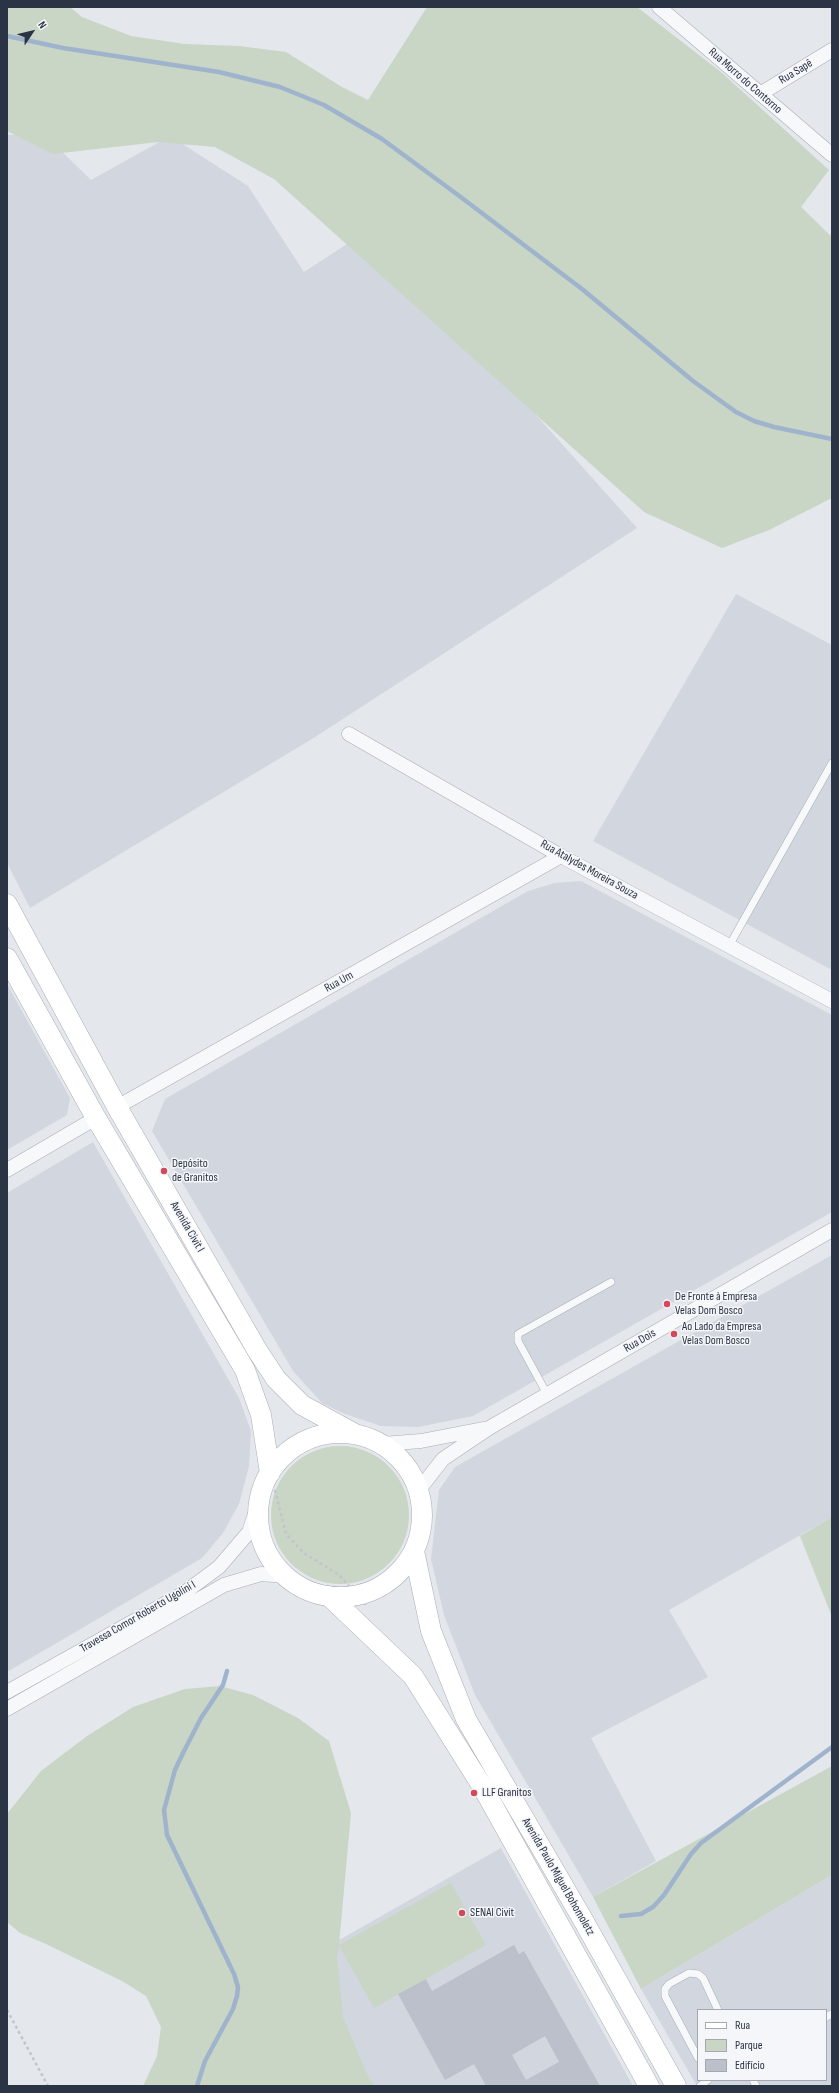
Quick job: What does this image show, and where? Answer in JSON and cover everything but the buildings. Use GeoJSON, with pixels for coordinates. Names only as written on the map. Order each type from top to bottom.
{"type":"FeatureCollection","features":[{"type":"Feature","properties":{"kind":"main road","name":"Avenida Civit I"},"geometry":{"type":"LineString","coordinates":[[7,904],[117,1107],[257,1350],[276,1379],[302,1405],[355,1434]]}},
{"type":"Feature","properties":{"kind":"main road","name":"Avenida Civit I"},"geometry":{"type":"LineString","coordinates":[[7,958],[96,1118],[245,1370],[261,1415],[270,1473]]}},
{"type":"Feature","properties":{"kind":"main road"},"geometry":{"type":"LineString","coordinates":[[330,1433],[355,1434],[382,1444],[400,1460],[411,1474],[418,1491],[422,1521],[414,1551],[401,1570],[384,1584],[356,1595],[330,1596],[306,1589],[286,1576],[272,1560],[262,1541],[258,1520],[260,1499],[270,1473],[285,1453],[306,1440],[330,1433]]}},
{"type":"Feature","properties":{"kind":"main road","name":"Avenida Paulo Miguel Bohomoletz"},"geometry":{"type":"LineString","coordinates":[[414,1551],[431,1631],[466,1718],[582,1918],[676,2086]]}},
{"type":"Feature","properties":{"kind":"main road","name":"Avenida Paulo Miguel Bohomoletz"},"geometry":{"type":"LineString","coordinates":[[330,1596],[413,1676],[482,1786],[649,2086]]}},
{"type":"Feature","properties":{"kind":"street","name":"Rua Morro do Contorno"},"geometry":{"type":"LineString","coordinates":[[659,7],[832,155]]}},
{"type":"Feature","properties":{"kind":"street","name":"Rua Sapê"},"geometry":{"type":"LineString","coordinates":[[760,94],[832,50]]}},
{"type":"Feature","properties":{"kind":"street","name":"Rua Atalydes Moreira Souza"},"geometry":{"type":"LineString","coordinates":[[350,734],[561,856],[832,1001]]}},
{"type":"Feature","properties":{"kind":"street","name":"Rua Um"},"geometry":{"type":"LineString","coordinates":[[117,1107],[561,856]]}},
{"type":"Feature","properties":{"kind":"street"},"geometry":{"type":"LineString","coordinates":[[7,1170],[96,1118]]}},
{"type":"Feature","properties":{"kind":"street","name":"Rua Dois"},"geometry":{"type":"LineString","coordinates":[[418,1491],[443,1459],[489,1428],[832,1230]]}},
{"type":"Feature","properties":{"kind":"street","name":"Rua Dois"},"geometry":{"type":"LineString","coordinates":[[382,1444],[421,1441],[489,1428]]}},
{"type":"Feature","properties":{"kind":"street","name":"Travessa Comor Roberto Ugolini I"},"geometry":{"type":"LineString","coordinates":[[7,1692],[184,1593],[219,1567],[249,1532],[260,1499]]}},
{"type":"Feature","properties":{"kind":"street","name":"Travessa Comor Roberto Ugolini I"},"geometry":{"type":"LineString","coordinates":[[7,1709],[224,1585],[261,1574],[286,1576]]}},
{"type":"Feature","properties":{"kind":"lane"},"geometry":{"type":"LineString","coordinates":[[729,946],[832,763]]}},
{"type":"Feature","properties":{"kind":"lane"},"geometry":{"type":"LineString","coordinates":[[547,1394],[518,1341],[518,1334],[611,1282]]}},
{"type":"Feature","properties":{"kind":"lane"},"geometry":{"type":"LineString","coordinates":[[697,2056],[665,1996],[665,1989],[669,1984],[689,1973],[698,1974],[703,1978],[718,2009]]}},
{"type":"Feature","properties":{"kind":"path"},"geometry":{"type":"LineString","coordinates":[[7,2010],[48,2086]]}},
{"type":"Feature","properties":{"kind":"shaded area"},"geometry":{"type":"Polygon","coordinates":[[[44,134],[91,180],[170,136],[248,186],[304,272],[370,229],[637,528],[312,739],[30,908],[7,863],[7,135],[44,134]]]}},
{"type":"Feature","properties":{"kind":"shaded area"},"geometry":{"type":"Polygon","coordinates":[[[736,594],[832,645],[832,970],[593,841],[736,594]]]}},
{"type":"Feature","properties":{"kind":"shaded area"},"geometry":{"type":"Polygon","coordinates":[[[581,881],[832,1015],[832,1212],[473,1416],[418,1427],[381,1426],[345,1414],[322,1403],[293,1371],[152,1131],[165,1099],[528,891],[555,883],[581,881]]]}},
{"type":"Feature","properties":{"kind":"shaded area"},"geometry":{"type":"Polygon","coordinates":[[[7,984],[70,1098],[67,1115],[7,1150],[7,984]]]}},
{"type":"Feature","properties":{"kind":"shaded area"},"geometry":{"type":"Polygon","coordinates":[[[93,1142],[239,1398],[251,1431],[249,1466],[239,1504],[223,1533],[202,1558],[7,1672],[7,1193],[93,1142]]]}},
{"type":"Feature","properties":{"kind":"shaded area"},"geometry":{"type":"Polygon","coordinates":[[[832,1255],[832,1517],[669,1610],[708,1677],[591,1738],[656,1861],[593,1897],[475,1695],[444,1615],[431,1559],[439,1490],[455,1467],[832,1255]]]}},
{"type":"Feature","properties":{"kind":"shaded area","name":"SENAI Civit"},"geometry":{"type":"Polygon","coordinates":[[[501,1848],[633,2086],[334,2086],[274,1977],[501,1848]]]}},
{"type":"Feature","properties":{"kind":"shaded area"},"geometry":{"type":"Polygon","coordinates":[[[832,1875],[832,2086],[697,2086],[641,1989],[832,1875]]]}},
{"type":"Feature","properties":{"kind":"green space"},"geometry":{"type":"Polygon","coordinates":[[[7,7],[70,7],[82,17],[131,36],[185,44],[239,46],[286,52],[342,87],[368,100],[427,7],[637,7],[721,72],[829,170],[801,207],[832,237],[832,498],[769,530],[722,548],[644,512],[274,179],[215,147],[158,142],[53,154],[7,131],[7,7]]]}},
{"type":"Feature","properties":{"kind":"green space"},"geometry":{"type":"Polygon","coordinates":[[[340,1446],[360,1449],[384,1462],[393,1471],[406,1495],[409,1515],[406,1535],[393,1559],[384,1568],[360,1581],[340,1584],[320,1581],[296,1568],[287,1559],[274,1535],[271,1515],[274,1495],[287,1471],[296,1462],[320,1449],[340,1446]]]}},
{"type":"Feature","properties":{"kind":"green space"},"geometry":{"type":"Polygon","coordinates":[[[832,1517],[832,1617],[800,1536],[832,1517]]]}},
{"type":"Feature","properties":{"kind":"green space"},"geometry":{"type":"Polygon","coordinates":[[[220,1686],[253,1695],[298,1718],[329,1741],[351,1813],[339,1945],[451,1883],[486,1945],[374,2008],[339,1946],[337,1957],[343,2017],[367,2074],[374,2086],[143,2086],[157,2056],[161,2027],[146,1996],[122,1981],[20,1933],[7,1922],[7,1814],[41,1771],[87,1736],[133,1707],[185,1689],[220,1686]]]}},
{"type":"Feature","properties":{"kind":"green space"},"geometry":{"type":"Polygon","coordinates":[[[832,1766],[832,1875],[641,1989],[593,1897],[832,1766]]]}},
{"type":"Feature","properties":{"kind":"waterway"},"geometry":{"type":"LineString","coordinates":[[7,36],[63,48],[219,72],[280,87],[324,105],[382,139],[458,195],[582,289],[693,381],[736,412],[754,421],[774,427],[832,439]]}},
{"type":"Feature","properties":{"kind":"waterway"},"geometry":{"type":"LineString","coordinates":[[197,2086],[205,2061],[233,2009],[238,1987],[234,1974],[167,1835],[164,1810],[175,1770],[201,1718],[223,1685],[227,1671]]}},
{"type":"Feature","properties":{"kind":"waterway"},"geometry":{"type":"LineString","coordinates":[[621,1916],[641,1914],[653,1907],[664,1895],[691,1854],[701,1843],[832,1747]]}},
{"type":"Feature","properties":{"kind":"place","name":"Depósito de Granitos"},"geometry":{"type":"Point","coordinates":[164,1171]}},
{"type":"Feature","properties":{"kind":"place","name":"De Fronte à Empresa Velas Dom Bosco"},"geometry":{"type":"Point","coordinates":[667,1304]}},
{"type":"Feature","properties":{"kind":"place","name":"Ao Lado da Empresa Velas Dom Bosco"},"geometry":{"type":"Point","coordinates":[674,1334]}},
{"type":"Feature","properties":{"kind":"place","name":"LLF Granitos"},"geometry":{"type":"Point","coordinates":[474,1793]}},
{"type":"Feature","properties":{"kind":"place","name":"SENAI Civit"},"geometry":{"type":"Point","coordinates":[462,1913]}}]}
